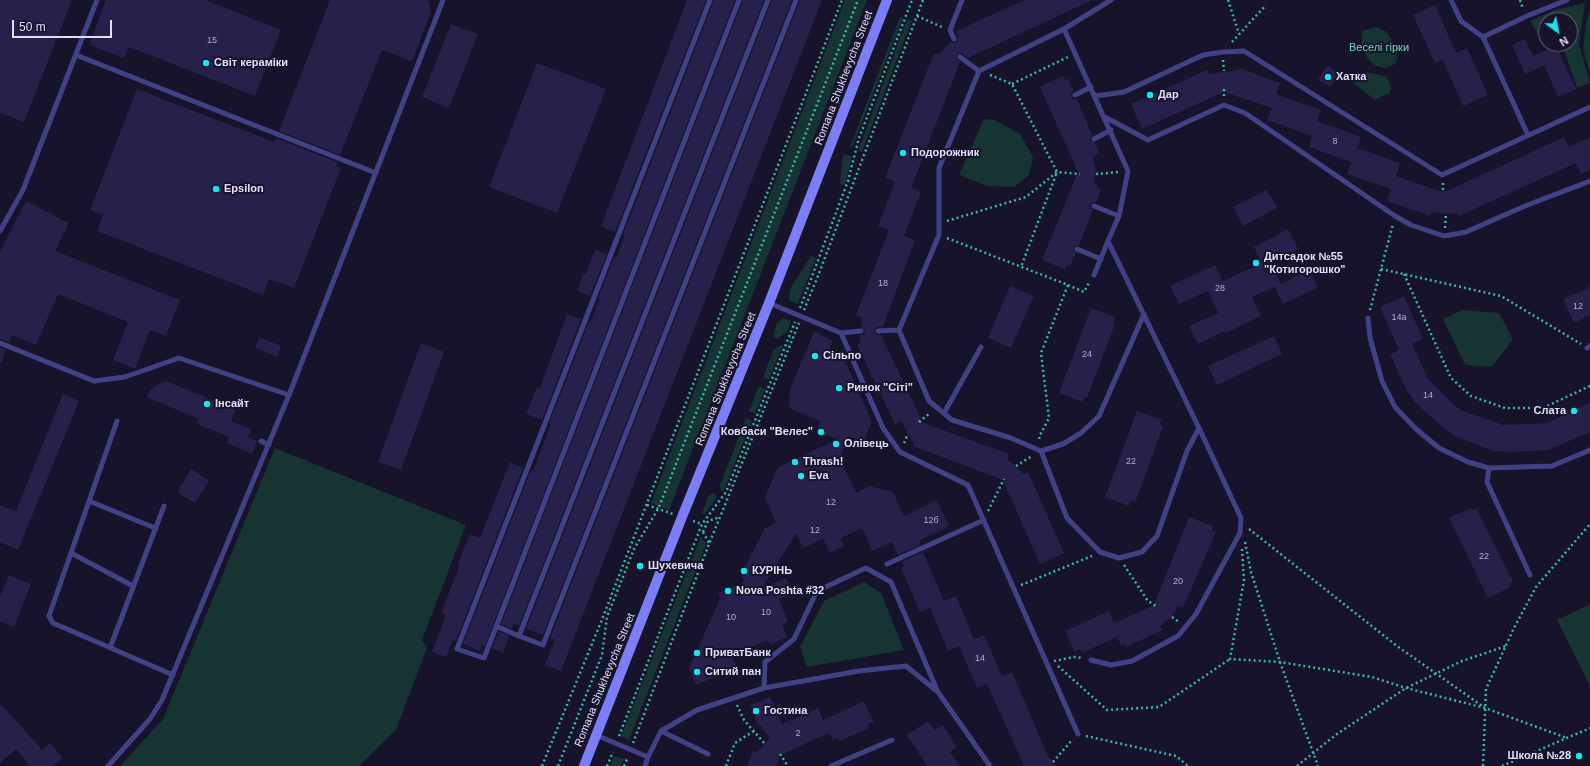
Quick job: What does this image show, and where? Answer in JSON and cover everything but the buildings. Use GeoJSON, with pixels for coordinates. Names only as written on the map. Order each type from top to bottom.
{"type":"FeatureCollection","features":[{"type":"Feature","properties":{"kind":"main road","name":"Romana Shukhevycha Street"},"geometry":{"type":"LineString","coordinates":[[584,766],[679,525],[769,303],[887,0]]}},
{"type":"Feature","properties":{"kind":"lane"},"geometry":{"type":"LineString","coordinates":[[0,231],[23,190],[97,0]]}},
{"type":"Feature","properties":{"kind":"lane"},"geometry":{"type":"LineString","coordinates":[[108,766],[150,719],[162,700],[173,675],[289,396],[443,0]]}},
{"type":"Feature","properties":{"kind":"lane"},"geometry":{"type":"LineString","coordinates":[[710,0],[457,649],[484,658],[739,0]]}},
{"type":"Feature","properties":{"kind":"lane"},"geometry":{"type":"LineString","coordinates":[[519,636],[768,0]]}},
{"type":"Feature","properties":{"kind":"lane"},"geometry":{"type":"LineString","coordinates":[[496,626],[543,645],[796,0]]}},
{"type":"Feature","properties":{"kind":"lane"},"geometry":{"type":"LineString","coordinates":[[954,39],[950,30],[962,0]]}},
{"type":"Feature","properties":{"kind":"lane"},"geometry":{"type":"LineString","coordinates":[[1111,0],[1064,30],[979,70],[939,168],[939,235],[899,330],[929,401],[936,407],[952,420],[1011,438],[1041,451],[1063,444],[1081,433],[1099,416],[1144,314]]}},
{"type":"Feature","properties":{"kind":"lane"},"geometry":{"type":"LineString","coordinates":[[1451,0],[1460,21],[1483,36],[1528,135]]}},
{"type":"Feature","properties":{"kind":"lane"},"geometry":{"type":"LineString","coordinates":[[1483,36],[1567,0]]}},
{"type":"Feature","properties":{"kind":"lane"},"geometry":{"type":"LineString","coordinates":[[1064,30],[1105,117],[1128,171],[1119,216],[1094,275]]}},
{"type":"Feature","properties":{"kind":"lane"},"geometry":{"type":"LineString","coordinates":[[1095,96],[1124,92],[1203,55],[1244,51],[1442,175],[1590,107]]}},
{"type":"Feature","properties":{"kind":"lane"},"geometry":{"type":"LineString","coordinates":[[76,55],[376,173]]}},
{"type":"Feature","properties":{"kind":"lane"},"geometry":{"type":"LineString","coordinates":[[960,57],[979,70]]}},
{"type":"Feature","properties":{"kind":"lane"},"geometry":{"type":"LineString","coordinates":[[1075,95],[1091,87]]}},
{"type":"Feature","properties":{"kind":"lane"},"geometry":{"type":"LineString","coordinates":[[1105,117],[1148,140],[1224,105],[1245,113],[1395,216],[1411,225],[1444,236],[1466,232],[1525,206],[1590,181]]}},
{"type":"Feature","properties":{"kind":"lane"},"geometry":{"type":"LineString","coordinates":[[1094,139],[1110,130]]}},
{"type":"Feature","properties":{"kind":"lane"},"geometry":{"type":"LineString","coordinates":[[1094,206],[1119,216]]}},
{"type":"Feature","properties":{"kind":"lane"},"geometry":{"type":"LineString","coordinates":[[1091,660],[1111,665],[1132,661],[1178,636],[1196,614],[1240,533],[1241,522],[1241,518],[1199,428],[1108,242]]}},
{"type":"Feature","properties":{"kind":"lane"},"geometry":{"type":"LineString","coordinates":[[1077,249],[1101,259]]}},
{"type":"Feature","properties":{"kind":"lane"},"geometry":{"type":"LineString","coordinates":[[769,303],[841,333],[861,331]]}},
{"type":"Feature","properties":{"kind":"lane"},"geometry":{"type":"LineString","coordinates":[[1368,318],[1370,338],[1382,381],[1395,406],[1416,429],[1439,448],[1468,462],[1489,468],[1552,466],[1590,450]]}},
{"type":"Feature","properties":{"kind":"lane"},"geometry":{"type":"LineString","coordinates":[[878,331],[899,330]]}},
{"type":"Feature","properties":{"kind":"lane"},"geometry":{"type":"LineString","coordinates":[[841,333],[883,428],[900,452],[968,485],[1078,734]]}},
{"type":"Feature","properties":{"kind":"lane"},"geometry":{"type":"LineString","coordinates":[[0,343],[94,381],[125,377],[179,358],[289,396]]}},
{"type":"Feature","properties":{"kind":"lane"},"geometry":{"type":"LineString","coordinates":[[944,413],[981,347]]}},
{"type":"Feature","properties":{"kind":"lane"},"geometry":{"type":"LineString","coordinates":[[117,421],[49,616],[53,622],[60,626],[173,675]]}},
{"type":"Feature","properties":{"kind":"lane"},"geometry":{"type":"LineString","coordinates":[[1041,451],[1067,518],[1100,552],[1119,558],[1142,552],[1157,536],[1187,451],[1199,428]]}},
{"type":"Feature","properties":{"kind":"lane"},"geometry":{"type":"LineString","coordinates":[[261,441],[269,445]]}},
{"type":"Feature","properties":{"kind":"lane"},"geometry":{"type":"LineString","coordinates":[[1489,468],[1487,482],[1530,575]]}},
{"type":"Feature","properties":{"kind":"lane"},"geometry":{"type":"LineString","coordinates":[[89,501],[155,528]]}},
{"type":"Feature","properties":{"kind":"lane"},"geometry":{"type":"LineString","coordinates":[[110,648],[164,506]]}},
{"type":"Feature","properties":{"kind":"lane"},"geometry":{"type":"LineString","coordinates":[[887,564],[984,520]]}},
{"type":"Feature","properties":{"kind":"lane"},"geometry":{"type":"LineString","coordinates":[[71,553],[133,586]]}},
{"type":"Feature","properties":{"kind":"lane"},"geometry":{"type":"LineString","coordinates":[[764,688],[765,662],[794,639],[817,591],[866,568],[891,582],[938,692],[990,766]]}},
{"type":"Feature","properties":{"kind":"lane"},"geometry":{"type":"LineString","coordinates":[[645,766],[661,731],[696,710],[764,688],[859,671],[906,666],[938,692]]}},
{"type":"Feature","properties":{"kind":"lane"},"geometry":{"type":"LineString","coordinates":[[661,731],[708,754]]}},
{"type":"Feature","properties":{"kind":"lane"},"geometry":{"type":"LineString","coordinates":[[596,735],[648,757]]}},
{"type":"Feature","properties":{"kind":"lane"},"geometry":{"type":"LineString","coordinates":[[831,766],[892,740]]}},
{"type":"Feature","properties":{"kind":"path"},"geometry":{"type":"LineString","coordinates":[[542,766],[606,610],[842,0]]}},
{"type":"Feature","properties":{"kind":"path"},"geometry":{"type":"LineString","coordinates":[[558,766],[602,655],[607,617],[634,549],[658,509],[858,0]]}},
{"type":"Feature","properties":{"kind":"path"},"geometry":{"type":"LineString","coordinates":[[624,766],[709,544],[800,315],[848,181],[859,138],[912,0]]}},
{"type":"Feature","properties":{"kind":"path"},"geometry":{"type":"LineString","coordinates":[[607,766],[702,524],[726,492],[800,315],[818,276],[923,0]]}},
{"type":"Feature","properties":{"kind":"path"},"geometry":{"type":"LineString","coordinates":[[1228,0],[1239,34]]}},
{"type":"Feature","properties":{"kind":"path"},"geometry":{"type":"LineString","coordinates":[[1223,52],[1266,5]]}},
{"type":"Feature","properties":{"kind":"path"},"geometry":{"type":"LineString","coordinates":[[917,16],[950,30]]}},
{"type":"Feature","properties":{"kind":"path"},"geometry":{"type":"LineString","coordinates":[[1012,84],[1075,53]]}},
{"type":"Feature","properties":{"kind":"path"},"geometry":{"type":"LineString","coordinates":[[979,70],[1012,84],[1057,172],[1021,267]]}},
{"type":"Feature","properties":{"kind":"path"},"geometry":{"type":"LineString","coordinates":[[1096,174],[1128,171]]}},
{"type":"Feature","properties":{"kind":"path"},"geometry":{"type":"LineString","coordinates":[[938,223],[1026,197],[1057,172],[1080,174]]}},
{"type":"Feature","properties":{"kind":"path"},"geometry":{"type":"LineString","coordinates":[[1444,236],[1446,214]]}},
{"type":"Feature","properties":{"kind":"path"},"geometry":{"type":"LineString","coordinates":[[1368,318],[1395,216]]}},
{"type":"Feature","properties":{"kind":"path"},"geometry":{"type":"LineString","coordinates":[[939,235],[1084,292],[1094,275]]}},
{"type":"Feature","properties":{"kind":"path"},"geometry":{"type":"LineString","coordinates":[[1381,269],[1501,296],[1588,347]]}},
{"type":"Feature","properties":{"kind":"path"},"geometry":{"type":"LineString","coordinates":[[1404,274],[1451,378],[1471,396],[1505,408],[1543,408],[1590,386]]}},
{"type":"Feature","properties":{"kind":"path"},"geometry":{"type":"LineString","coordinates":[[1039,437],[1049,418],[1041,352],[1068,285]]}},
{"type":"Feature","properties":{"kind":"path"},"geometry":{"type":"LineString","coordinates":[[919,422],[936,407]]}},
{"type":"Feature","properties":{"kind":"path"},"geometry":{"type":"LineString","coordinates":[[1016,466],[1041,451]]}},
{"type":"Feature","properties":{"kind":"path"},"geometry":{"type":"LineString","coordinates":[[984,520],[1004,479]]}},
{"type":"Feature","properties":{"kind":"path"},"geometry":{"type":"LineString","coordinates":[[647,505],[658,509]]}},
{"type":"Feature","properties":{"kind":"path"},"geometry":{"type":"LineString","coordinates":[[703,532],[708,521],[720,517]]}},
{"type":"Feature","properties":{"kind":"path"},"geometry":{"type":"LineString","coordinates":[[1230,659],[1244,580],[1241,522]]}},
{"type":"Feature","properties":{"kind":"path"},"geometry":{"type":"LineString","coordinates":[[1241,522],[1251,572],[1280,662],[1318,766]]}},
{"type":"Feature","properties":{"kind":"path"},"geometry":{"type":"LineString","coordinates":[[1241,522],[1397,646],[1485,708]]}},
{"type":"Feature","properties":{"kind":"path"},"geometry":{"type":"LineString","coordinates":[[1483,766],[1486,689],[1536,587],[1590,524]]}},
{"type":"Feature","properties":{"kind":"path"},"geometry":{"type":"LineString","coordinates":[[701,528],[709,544]]}},
{"type":"Feature","properties":{"kind":"path"},"geometry":{"type":"LineString","coordinates":[[1013,588],[1100,552]]}},
{"type":"Feature","properties":{"kind":"path"},"geometry":{"type":"LineString","coordinates":[[1119,558],[1148,601],[1156,606]]}},
{"type":"Feature","properties":{"kind":"path"},"geometry":{"type":"LineString","coordinates":[[1297,766],[1314,754],[1337,734],[1406,688],[1435,673],[1506,646]]}},
{"type":"Feature","properties":{"kind":"path"},"geometry":{"type":"LineString","coordinates":[[1050,656],[1107,710],[1159,707],[1230,659],[1280,662],[1372,677],[1406,688],[1485,708],[1567,738]]}},
{"type":"Feature","properties":{"kind":"path"},"geometry":{"type":"LineString","coordinates":[[1054,661],[1074,657]]}},
{"type":"Feature","properties":{"kind":"path"},"geometry":{"type":"LineString","coordinates":[[734,697],[744,720],[765,744]]}},
{"type":"Feature","properties":{"kind":"path"},"geometry":{"type":"LineString","coordinates":[[1502,766],[1590,728]]}},
{"type":"Feature","properties":{"kind":"path"},"geometry":{"type":"LineString","coordinates":[[726,766],[735,743],[754,731]]}},
{"type":"Feature","properties":{"kind":"path"},"geometry":{"type":"LineString","coordinates":[[1053,762],[1078,734],[1176,756],[1188,766]]}},
{"type":"Feature","properties":{"kind":"path"},"geometry":{"type":"LineString","coordinates":[[780,754],[788,766]]}},
{"type":"Feature","properties":{"kind":"green space"},"geometry":{"type":"Polygon","coordinates":[[[845,0],[867,0],[669,510],[651,503],[845,0]]]}},
{"type":"Feature","properties":{"kind":"green space"},"geometry":{"type":"Polygon","coordinates":[[[1585,3],[1579,44],[1590,83],[1577,88],[1565,52],[1578,52],[1578,12],[1550,12],[1585,3]]]}},
{"type":"Feature","properties":{"kind":"green space"},"geometry":{"type":"Polygon","coordinates":[[[1590,10],[1590,74],[1583,49],[1586,24],[1590,10]]]}},
{"type":"Feature","properties":{"kind":"green space"},"geometry":{"type":"Polygon","coordinates":[[[900,17],[903,18],[852,148],[850,146],[900,17]]]}},
{"type":"Feature","properties":{"kind":"green space"},"geometry":{"type":"Polygon","coordinates":[[[1538,17],[1538,34],[1530,21],[1538,17]]]}},
{"type":"Feature","properties":{"kind":"green space"},"geometry":{"type":"Polygon","coordinates":[[[907,19],[912,20],[862,152],[858,151],[907,19]]]}},
{"type":"Feature","properties":{"kind":"green space","name":"Веселі гірки"},"geometry":{"type":"Polygon","coordinates":[[[1376,27],[1387,32],[1395,45],[1398,57],[1395,64],[1385,68],[1376,66],[1368,59],[1362,47],[1362,31],[1376,27]]]}},
{"type":"Feature","properties":{"kind":"green space"},"geometry":{"type":"Polygon","coordinates":[[[1366,72],[1385,76],[1391,85],[1390,93],[1375,100],[1352,82],[1355,74],[1366,72]]]}},
{"type":"Feature","properties":{"kind":"green space"},"geometry":{"type":"Polygon","coordinates":[[[984,119],[995,120],[1020,134],[1033,157],[1029,175],[1014,187],[987,186],[959,175],[984,119]]]}},
{"type":"Feature","properties":{"kind":"green space"},"geometry":{"type":"Polygon","coordinates":[[[843,154],[852,156],[845,185],[840,184],[843,154]]]}},
{"type":"Feature","properties":{"kind":"green space"},"geometry":{"type":"Polygon","coordinates":[[[811,256],[816,258],[798,304],[790,301],[789,295],[791,287],[811,256]]]}},
{"type":"Feature","properties":{"kind":"green space"},"geometry":{"type":"Polygon","coordinates":[[[1462,310],[1499,313],[1513,339],[1492,367],[1465,365],[1443,319],[1462,310]]]}},
{"type":"Feature","properties":{"kind":"green space"},"geometry":{"type":"Polygon","coordinates":[[[783,318],[791,321],[787,332],[777,339],[773,337],[777,323],[783,318]]]}},
{"type":"Feature","properties":{"kind":"green space"},"geometry":{"type":"Polygon","coordinates":[[[783,344],[769,380],[763,377],[774,349],[783,344]]]}},
{"type":"Feature","properties":{"kind":"green space"},"geometry":{"type":"Polygon","coordinates":[[[759,386],[765,389],[755,414],[749,411],[759,386]]]}},
{"type":"Feature","properties":{"kind":"green space"},"geometry":{"type":"Polygon","coordinates":[[[746,418],[752,421],[723,492],[719,488],[746,418]]]}},
{"type":"Feature","properties":{"kind":"green space"},"geometry":{"type":"Polygon","coordinates":[[[275,448],[466,525],[422,640],[427,648],[396,730],[359,766],[122,766],[121,765],[163,719],[275,448]]]}},
{"type":"Feature","properties":{"kind":"green space"},"geometry":{"type":"Polygon","coordinates":[[[713,493],[717,497],[704,515],[702,513],[709,495],[713,493]]]}},
{"type":"Feature","properties":{"kind":"green space"},"geometry":{"type":"Polygon","coordinates":[[[701,536],[706,544],[629,740],[621,736],[701,536]]]}},
{"type":"Feature","properties":{"kind":"green space"},"geometry":{"type":"Polygon","coordinates":[[[864,582],[881,593],[904,650],[807,667],[800,647],[824,601],[864,582]]]}},
{"type":"Feature","properties":{"kind":"green space"},"geometry":{"type":"Polygon","coordinates":[[[1590,604],[1590,686],[1557,620],[1590,604]]]}},
{"type":"Feature","properties":{"kind":"green space"},"geometry":{"type":"Polygon","coordinates":[[[614,756],[624,759],[621,766],[610,766],[614,756]]]}},
{"type":"Feature","properties":{"kind":"place","name":"Світ кераміки"},"geometry":{"type":"Point","coordinates":[206,63]}},
{"type":"Feature","properties":{"kind":"place","name":"Хатка"},"geometry":{"type":"Point","coordinates":[1328,77]}},
{"type":"Feature","properties":{"kind":"place","name":"Дар"},"geometry":{"type":"Point","coordinates":[1150,95]}},
{"type":"Feature","properties":{"kind":"place","name":"Подорожник"},"geometry":{"type":"Point","coordinates":[903,153]}},
{"type":"Feature","properties":{"kind":"place","name":"Epsilon"},"geometry":{"type":"Point","coordinates":[216,189]}},
{"type":"Feature","properties":{"kind":"place","name":"Дитсадок №55 \"Котигорошко\""},"geometry":{"type":"Point","coordinates":[1256,263]}},
{"type":"Feature","properties":{"kind":"place","name":"Сільпо"},"geometry":{"type":"Point","coordinates":[815,356]}},
{"type":"Feature","properties":{"kind":"place","name":"Ринок \"Сіті\""},"geometry":{"type":"Point","coordinates":[839,388]}},
{"type":"Feature","properties":{"kind":"place","name":"Інсайт"},"geometry":{"type":"Point","coordinates":[207,404]}},
{"type":"Feature","properties":{"kind":"place","name":"Слата"},"geometry":{"type":"Point","coordinates":[1574,411]}},
{"type":"Feature","properties":{"kind":"place","name":"Ковбаси \"Велес\""},"geometry":{"type":"Point","coordinates":[821,432]}},
{"type":"Feature","properties":{"kind":"place","name":"Олівець"},"geometry":{"type":"Point","coordinates":[836,444]}},
{"type":"Feature","properties":{"kind":"place","name":"Thrash!"},"geometry":{"type":"Point","coordinates":[795,462]}},
{"type":"Feature","properties":{"kind":"place","name":"Eva"},"geometry":{"type":"Point","coordinates":[801,476]}},
{"type":"Feature","properties":{"kind":"place","name":"Шухевича"},"geometry":{"type":"Point","coordinates":[640,566]}},
{"type":"Feature","properties":{"kind":"place","name":"КУРІНЬ"},"geometry":{"type":"Point","coordinates":[744,571]}},
{"type":"Feature","properties":{"kind":"place","name":"Nova Poshta #32"},"geometry":{"type":"Point","coordinates":[728,591]}},
{"type":"Feature","properties":{"kind":"place","name":"ПриватБанк"},"geometry":{"type":"Point","coordinates":[697,653]}},
{"type":"Feature","properties":{"kind":"place","name":"Ситий пан"},"geometry":{"type":"Point","coordinates":[697,672]}},
{"type":"Feature","properties":{"kind":"place","name":"Гостина"},"geometry":{"type":"Point","coordinates":[756,711]}},
{"type":"Feature","properties":{"kind":"place","name":"Школа №28"},"geometry":{"type":"Point","coordinates":[1579,756]}}]}
